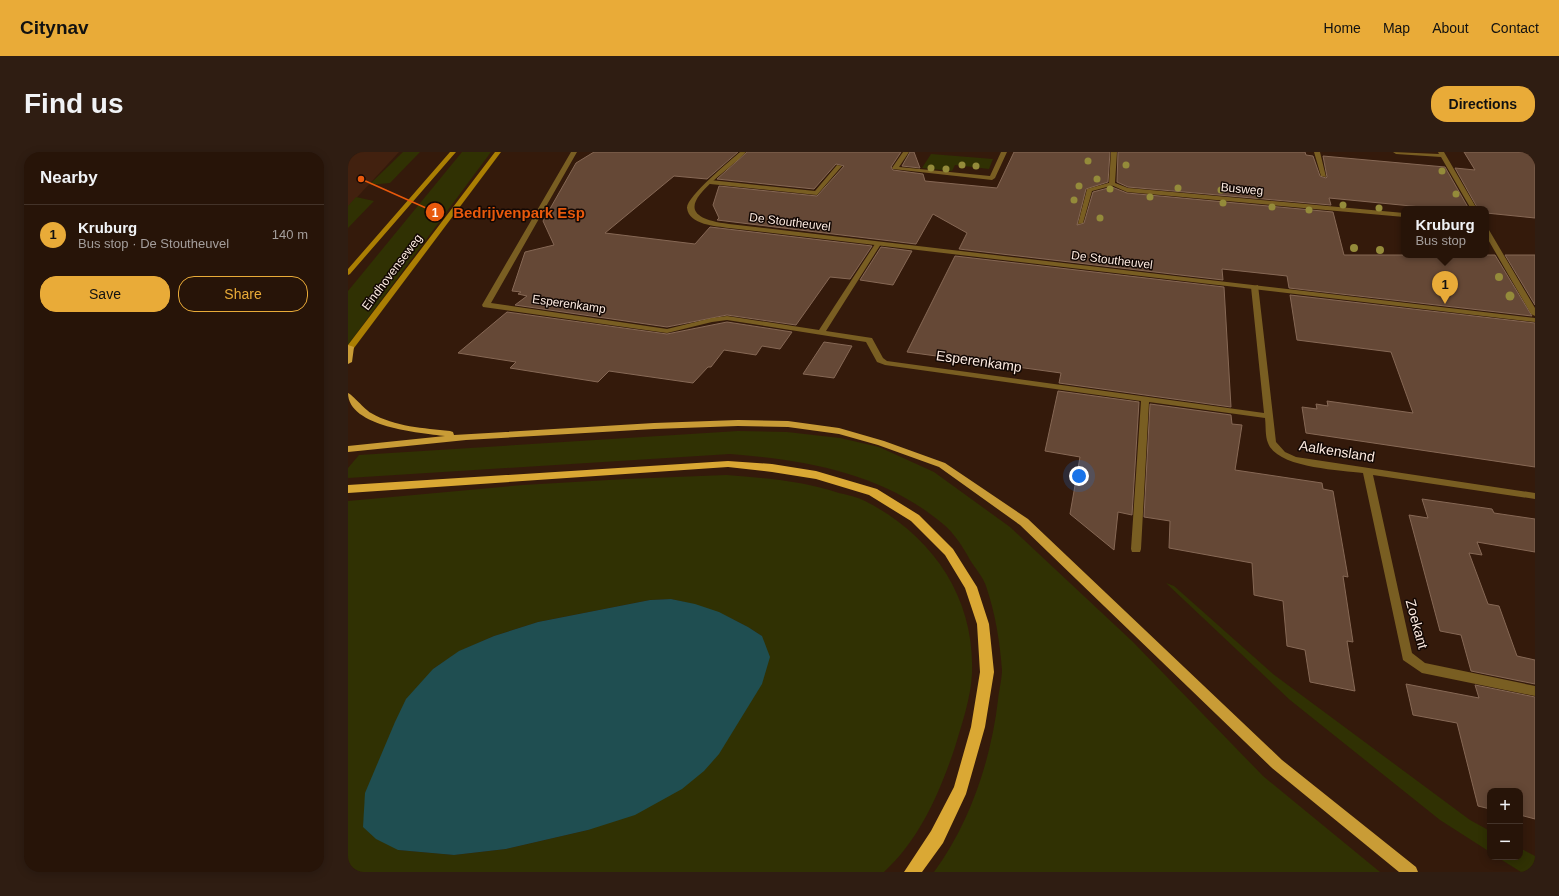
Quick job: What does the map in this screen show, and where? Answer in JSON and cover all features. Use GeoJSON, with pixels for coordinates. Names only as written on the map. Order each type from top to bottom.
{"type":"FeatureCollection","features":[{"type":"Feature","properties":{"kind":"highway"},"geometry":{"type":"LineString","coordinates":[[348,489],[728,464],[772,468],[816,475],[873,492],[915,518],[949,552],[971,587],[983,624],[987,672],[978,727],[961,789],[937,837],[912,872]]}},
{"type":"Feature","properties":{"kind":"main road"},"geometry":{"type":"LineString","coordinates":[[348,273],[453,152]]}},
{"type":"Feature","properties":{"kind":"main road","name":"Eindhovenseweg"},"geometry":{"type":"LineString","coordinates":[[349,348],[498,152]]}},
{"type":"Feature","properties":{"kind":"main road"},"geometry":{"type":"LineString","coordinates":[[348,362],[349,348]]}},
{"type":"Feature","properties":{"kind":"main road"},"geometry":{"type":"LineString","coordinates":[[348,396],[357,408],[384,421],[422,431],[466,437]]}},
{"type":"Feature","properties":{"kind":"main road"},"geometry":{"type":"LineString","coordinates":[[348,449],[466,437],[715,424],[788,424],[839,432],[881,443],[942,465],[1024,522],[1277,764],[1411,872]]}},
{"type":"Feature","properties":{"kind":"street","name":"Esperenkamp"},"geometry":{"type":"LineString","coordinates":[[574,152],[486,305],[667,332],[720,318],[821,332],[869,340],[880,360],[885,362],[1269,416]]}},
{"type":"Feature","properties":{"kind":"street"},"geometry":{"type":"LineString","coordinates":[[710,182],[743,152]]}},
{"type":"Feature","properties":{"kind":"street"},"geometry":{"type":"LineString","coordinates":[[906,152],[895,168],[992,178],[1004,152]]}},
{"type":"Feature","properties":{"kind":"street"},"geometry":{"type":"LineString","coordinates":[[1080,223],[1089,190],[1112,184],[1111,180],[1114,152]]}},
{"type":"Feature","properties":{"kind":"street"},"geometry":{"type":"LineString","coordinates":[[1317,152],[1324,176]]}},
{"type":"Feature","properties":{"kind":"street"},"geometry":{"type":"LineString","coordinates":[[1396,152],[1442,154],[1472,206]]}},
{"type":"Feature","properties":{"kind":"street"},"geometry":{"type":"LineString","coordinates":[[710,182],[817,193],[839,166]]}},
{"type":"Feature","properties":{"kind":"street","name":"De Stoutheuvel"},"geometry":{"type":"LineString","coordinates":[[710,182],[694,197],[691,203],[691,211],[699,219],[713,224],[1535,320]]}},
{"type":"Feature","properties":{"kind":"street","name":"Busweg"},"geometry":{"type":"LineString","coordinates":[[1112,184],[1127,190],[1401,215]]}},
{"type":"Feature","properties":{"kind":"street"},"geometry":{"type":"LineString","coordinates":[[1489,235],[1535,314]]}},
{"type":"Feature","properties":{"kind":"street"},"geometry":{"type":"LineString","coordinates":[[821,332],[878,244]]}},
{"type":"Feature","properties":{"kind":"street","name":"Aalkensland"},"geometry":{"type":"LineString","coordinates":[[1255,287],[1272,444],[1282,454],[1294,460],[1535,496]]}},
{"type":"Feature","properties":{"kind":"street"},"geometry":{"type":"LineString","coordinates":[[1136,549],[1145,399]]}},
{"type":"Feature","properties":{"kind":"street","name":"Zoekant"},"geometry":{"type":"LineString","coordinates":[[1368,471],[1407,656],[1422,668],[1535,691]]}},
{"type":"Feature","properties":{"kind":"shaded area"},"geometry":{"type":"Polygon","coordinates":[[[348,152],[399,152],[348,207],[348,152]]]}},
{"type":"Feature","properties":{"kind":"shaded area"},"geometry":{"type":"Polygon","coordinates":[[[403,152],[420,152],[390,183],[369,185],[403,152]]]}},
{"type":"Feature","properties":{"kind":"shaded area"},"geometry":{"type":"Polygon","coordinates":[[[462,152],[491,152],[348,345],[348,291],[462,152]]]}},
{"type":"Feature","properties":{"kind":"shaded area"},"geometry":{"type":"Polygon","coordinates":[[[931,154],[993,159],[989,169],[955,165],[952,171],[922,168],[931,154]]]}},
{"type":"Feature","properties":{"kind":"shaded area"},"geometry":{"type":"Polygon","coordinates":[[[356,197],[374,201],[348,228],[348,206],[356,197]]]}},
{"type":"Feature","properties":{"kind":"shaded area"},"geometry":{"type":"Polygon","coordinates":[[[738,431],[787,432],[840,438],[879,447],[934,472],[1010,527],[1133,642],[1263,776],[1380,872],[934,872],[958,833],[977,790],[984,768],[995,723],[1002,677],[998,638],[992,606],[985,583],[955,536],[943,524],[920,507],[895,492],[869,481],[815,465],[786,460],[730,454],[348,478],[348,468],[359,455],[738,431]]]}},
{"type":"Feature","properties":{"kind":"shaded area"},"geometry":{"type":"Polygon","coordinates":[[[726,475],[769,479],[811,486],[852,496],[865,501],[889,515],[929,550],[945,571],[957,594],[966,619],[971,645],[972,673],[966,710],[943,781],[927,814],[908,845],[884,872],[348,872],[348,501],[523,485],[726,475]],[[671,599],[650,600],[538,622],[494,636],[460,651],[433,669],[398,850],[454,855],[506,849],[588,830],[762,636],[730,618],[671,599]]]}},
{"type":"Feature","properties":{"kind":"shaded area"},"geometry":{"type":"Polygon","coordinates":[[[1166,583],[1174,586],[1273,674],[1470,820],[1487,829],[1487,850],[1440,820],[1290,700],[1166,583]]]}},
{"type":"Feature","properties":{"kind":"shaded area"},"geometry":{"type":"Polygon","coordinates":[[[1523,850],[1535,856],[1535,872],[1521,872],[1502,860],[1523,860],[1523,850]]]}},
{"type":"Feature","properties":{"kind":"water"},"geometry":{"type":"Polygon","coordinates":[[[671,599],[695,604],[719,612],[748,627],[762,636],[770,657],[762,684],[719,754],[704,771],[682,789],[635,815],[588,830],[506,849],[454,855],[398,850],[376,839],[363,827],[365,793],[395,722],[406,699],[433,669],[459,651],[494,636],[538,622],[650,600],[671,599]]]}},
{"type":"Feature","properties":{"kind":"building"},"geometry":{"type":"Polygon","coordinates":[[[594,152],[738,152],[707,179],[674,176],[605,233],[695,244],[710,227],[872,246],[850,279],[830,277],[796,325],[727,315],[667,327],[515,305],[527,296],[518,294],[521,292],[512,291],[525,252],[554,245],[543,221],[576,163],[594,152]]]}},
{"type":"Feature","properties":{"kind":"building"},"geometry":{"type":"Polygon","coordinates":[[[747,152],[901,152],[891,167],[893,170],[923,174],[925,181],[997,188],[1014,152],[1110,152],[1108,182],[1086,189],[1077,225],[1084,223],[1093,192],[1112,187],[1127,193],[1333,212],[1344,255],[1401,255],[1401,258],[1489,258],[1489,255],[1495,255],[1532,316],[1289,288],[1287,276],[1222,269],[1223,280],[959,249],[967,233],[933,214],[916,244],[717,220],[719,218],[713,205],[719,186],[817,196],[844,166],[836,164],[814,189],[717,179],[747,152]]]}},
{"type":"Feature","properties":{"kind":"building"},"geometry":{"type":"Polygon","coordinates":[[[910,152],[914,152],[920,168],[902,166],[910,152]]]}},
{"type":"Feature","properties":{"kind":"building"},"geometry":{"type":"Polygon","coordinates":[[[1118,152],[1305,152],[1306,155],[1313,156],[1320,176],[1326,178],[1323,156],[1445,167],[1467,206],[1411,206],[1329,198],[1331,205],[1128,187],[1117,182],[1118,152]]]}},
{"type":"Feature","properties":{"kind":"building"},"geometry":{"type":"Polygon","coordinates":[[[1464,152],[1535,152],[1535,218],[1489,213],[1489,206],[1476,206],[1455,168],[1475,170],[1464,152]]]}},
{"type":"Feature","properties":{"kind":"building"},"geometry":{"type":"Polygon","coordinates":[[[881,247],[912,251],[893,285],[860,280],[881,247]]]}},
{"type":"Feature","properties":{"kind":"building"},"geometry":{"type":"Polygon","coordinates":[[[1505,255],[1535,255],[1535,305],[1505,255]]]}},
{"type":"Feature","properties":{"kind":"building"},"geometry":{"type":"Polygon","coordinates":[[[955,256],[1224,287],[1231,407],[1059,383],[1061,373],[907,352],[955,256]]]}},
{"type":"Feature","properties":{"kind":"building"},"geometry":{"type":"Polygon","coordinates":[[[1290,295],[1535,323],[1535,467],[1306,433],[1302,407],[1317,409],[1316,404],[1328,406],[1327,401],[1413,413],[1391,352],[1297,340],[1290,295]]]}},
{"type":"Feature","properties":{"kind":"building"},"geometry":{"type":"Polygon","coordinates":[[[507,312],[667,334],[727,322],[792,332],[780,349],[762,346],[756,355],[724,350],[711,367],[708,367],[693,383],[609,371],[598,382],[510,368],[516,362],[458,353],[507,312]]]}},
{"type":"Feature","properties":{"kind":"building"},"geometry":{"type":"Polygon","coordinates":[[[824,342],[852,346],[834,378],[803,374],[824,342]]]}},
{"type":"Feature","properties":{"kind":"building"},"geometry":{"type":"Polygon","coordinates":[[[1058,391],[1139,402],[1132,515],[1118,512],[1114,550],[1070,514],[1080,457],[1045,451],[1058,391]]]}},
{"type":"Feature","properties":{"kind":"building"},"geometry":{"type":"Polygon","coordinates":[[[1150,404],[1231,415],[1232,424],[1242,425],[1235,470],[1322,483],[1323,489],[1333,491],[1348,577],[1343,576],[1353,642],[1347,641],[1355,691],[1310,682],[1305,650],[1287,646],[1283,601],[1254,595],[1252,563],[1169,548],[1170,521],[1144,517],[1150,404]]]}},
{"type":"Feature","properties":{"kind":"building"},"geometry":{"type":"Polygon","coordinates":[[[1422,499],[1492,509],[1494,513],[1535,519],[1535,552],[1477,542],[1482,555],[1469,553],[1488,604],[1499,606],[1517,656],[1535,660],[1535,684],[1471,671],[1461,635],[1440,631],[1409,515],[1428,518],[1422,499]]]}},
{"type":"Feature","properties":{"kind":"building"},"geometry":{"type":"Polygon","coordinates":[[[1406,684],[1479,698],[1475,685],[1535,697],[1535,819],[1523,816],[1523,788],[1487,788],[1487,808],[1478,806],[1457,723],[1413,715],[1406,684]]]}},
{"type":"Feature","properties":{"kind":"place","name":"Bedrijvenpark Esp"},"geometry":{"type":"Point","coordinates":[361,179]}},
{"type":"Feature","properties":{"kind":"place","name":"Kruburg"},"geometry":{"type":"Point","coordinates":[1445,304]}}]}
